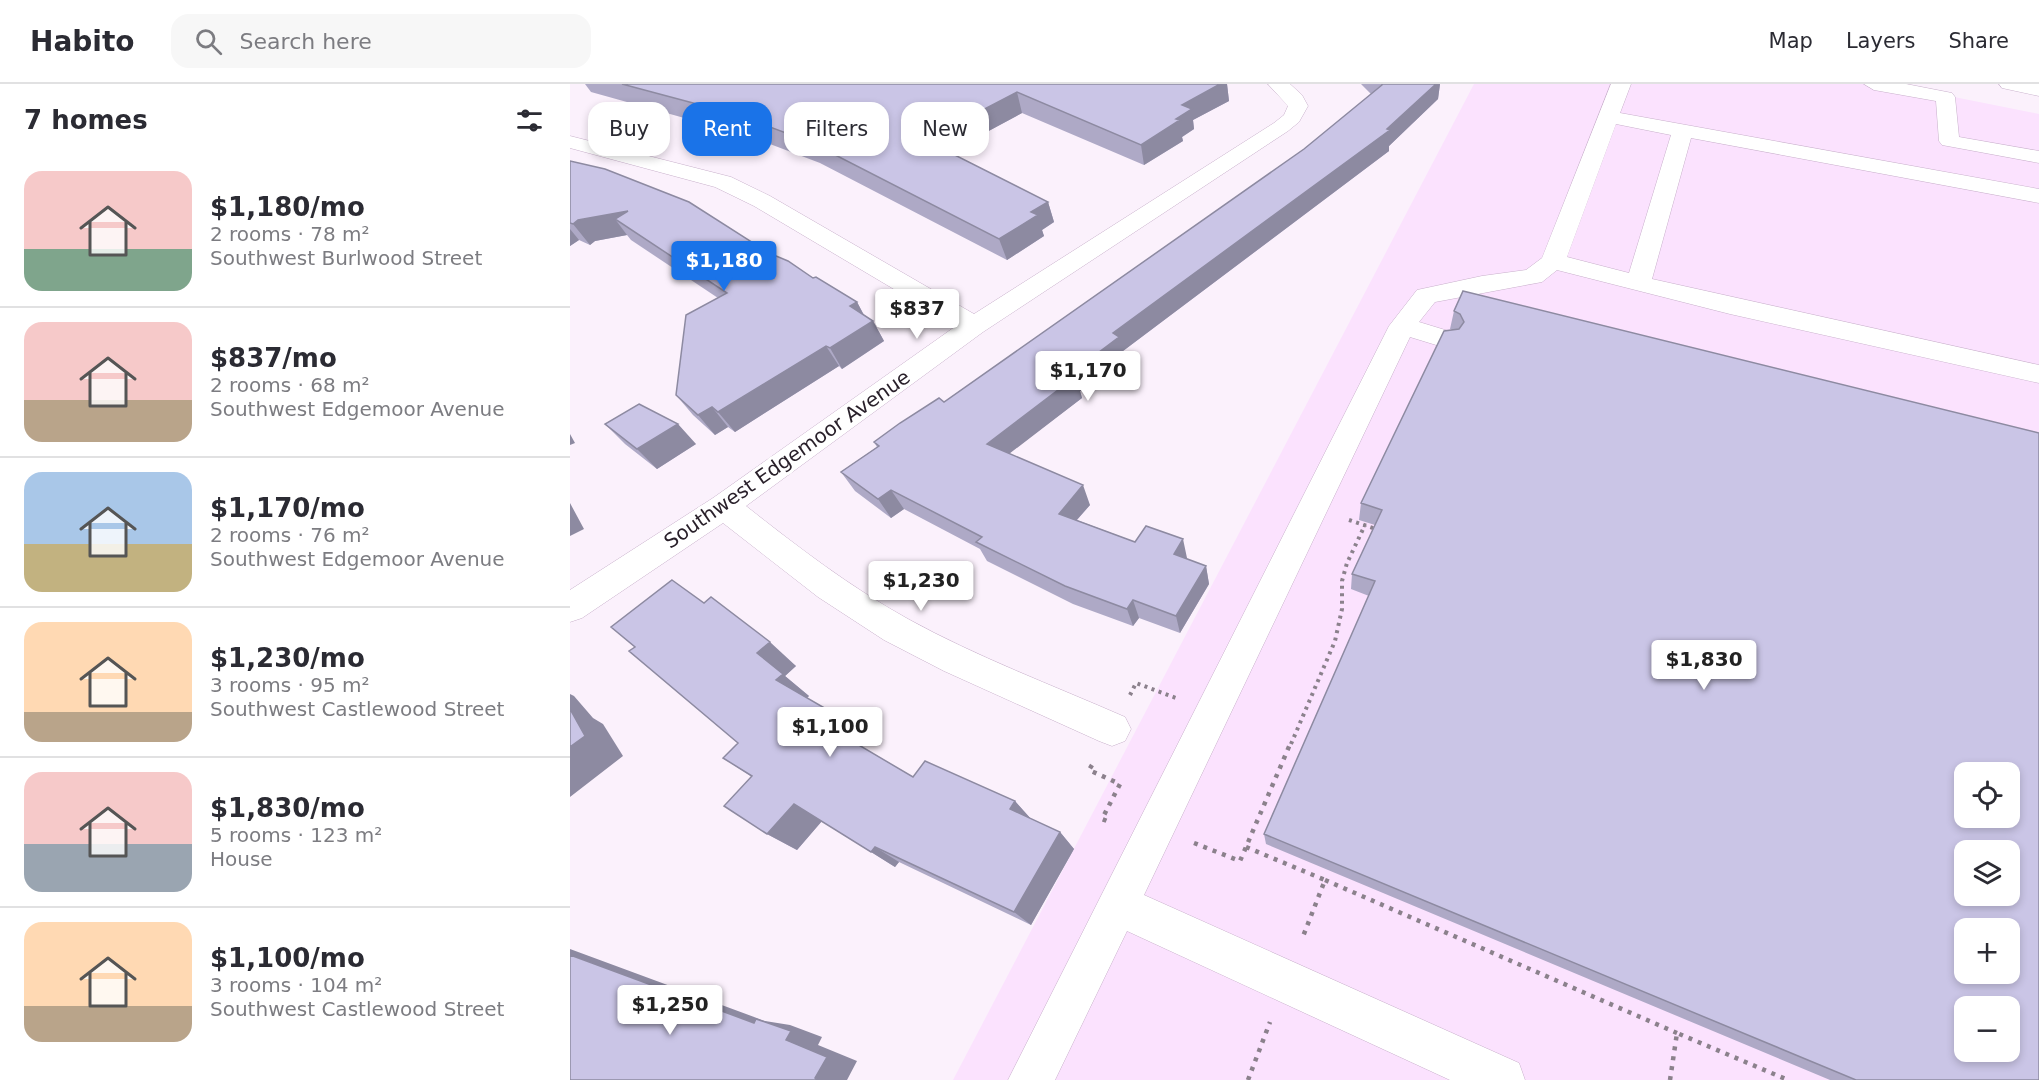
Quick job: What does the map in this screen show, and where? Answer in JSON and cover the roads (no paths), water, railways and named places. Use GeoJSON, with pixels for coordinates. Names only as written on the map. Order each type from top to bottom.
{"type":"FeatureCollection","features":[{"type":"Feature","properties":{"kind":"street","name":"Southwest Edgemoor Avenue"},"geometry":{"type":"LineString","coordinates":[[570,608],[723,506],[974,326],[1281,127],[1292,118],[1298,106],[1295,99],[1278,84]]}},
{"type":"Feature","properties":{"kind":"street"},"geometry":{"type":"LineString","coordinates":[[1031,1080],[1402,327],[1426,296],[1482,284],[1533,277],[1553,261],[1621,84]]}},
{"type":"Feature","properties":{"kind":"street"},"geometry":{"type":"LineString","coordinates":[[1874,84],[1945,90],[1951,180]]}},
{"type":"Feature","properties":{"kind":"street"},"geometry":{"type":"LineString","coordinates":[[2009,84],[2039,90]]}},
{"type":"Feature","properties":{"kind":"street"},"geometry":{"type":"LineString","coordinates":[[1609,117],[2039,196]]}},
{"type":"Feature","properties":{"kind":"street"},"geometry":{"type":"LineString","coordinates":[[1638,283],[1683,130]]}},
{"type":"Feature","properties":{"kind":"street"},"geometry":{"type":"LineString","coordinates":[[1949,141],[2039,157]]}},
{"type":"Feature","properties":{"kind":"street"},"geometry":{"type":"LineString","coordinates":[[570,142],[723,182],[762,201],[974,326]]}},
{"type":"Feature","properties":{"kind":"street"},"geometry":{"type":"LineString","coordinates":[[1553,261],[1730,306],[2039,374]]}},
{"type":"Feature","properties":{"kind":"street"},"geometry":{"type":"LineString","coordinates":[[1402,327],[1446,339]]}},
{"type":"Feature","properties":{"kind":"street"},"geometry":{"type":"LineString","coordinates":[[723,506],[791,559],[869,613],[934,649],[1112,729]]}},
{"type":"Feature","properties":{"kind":"street"},"geometry":{"type":"LineString","coordinates":[[1118,904],[1502,1080]]}}]}
